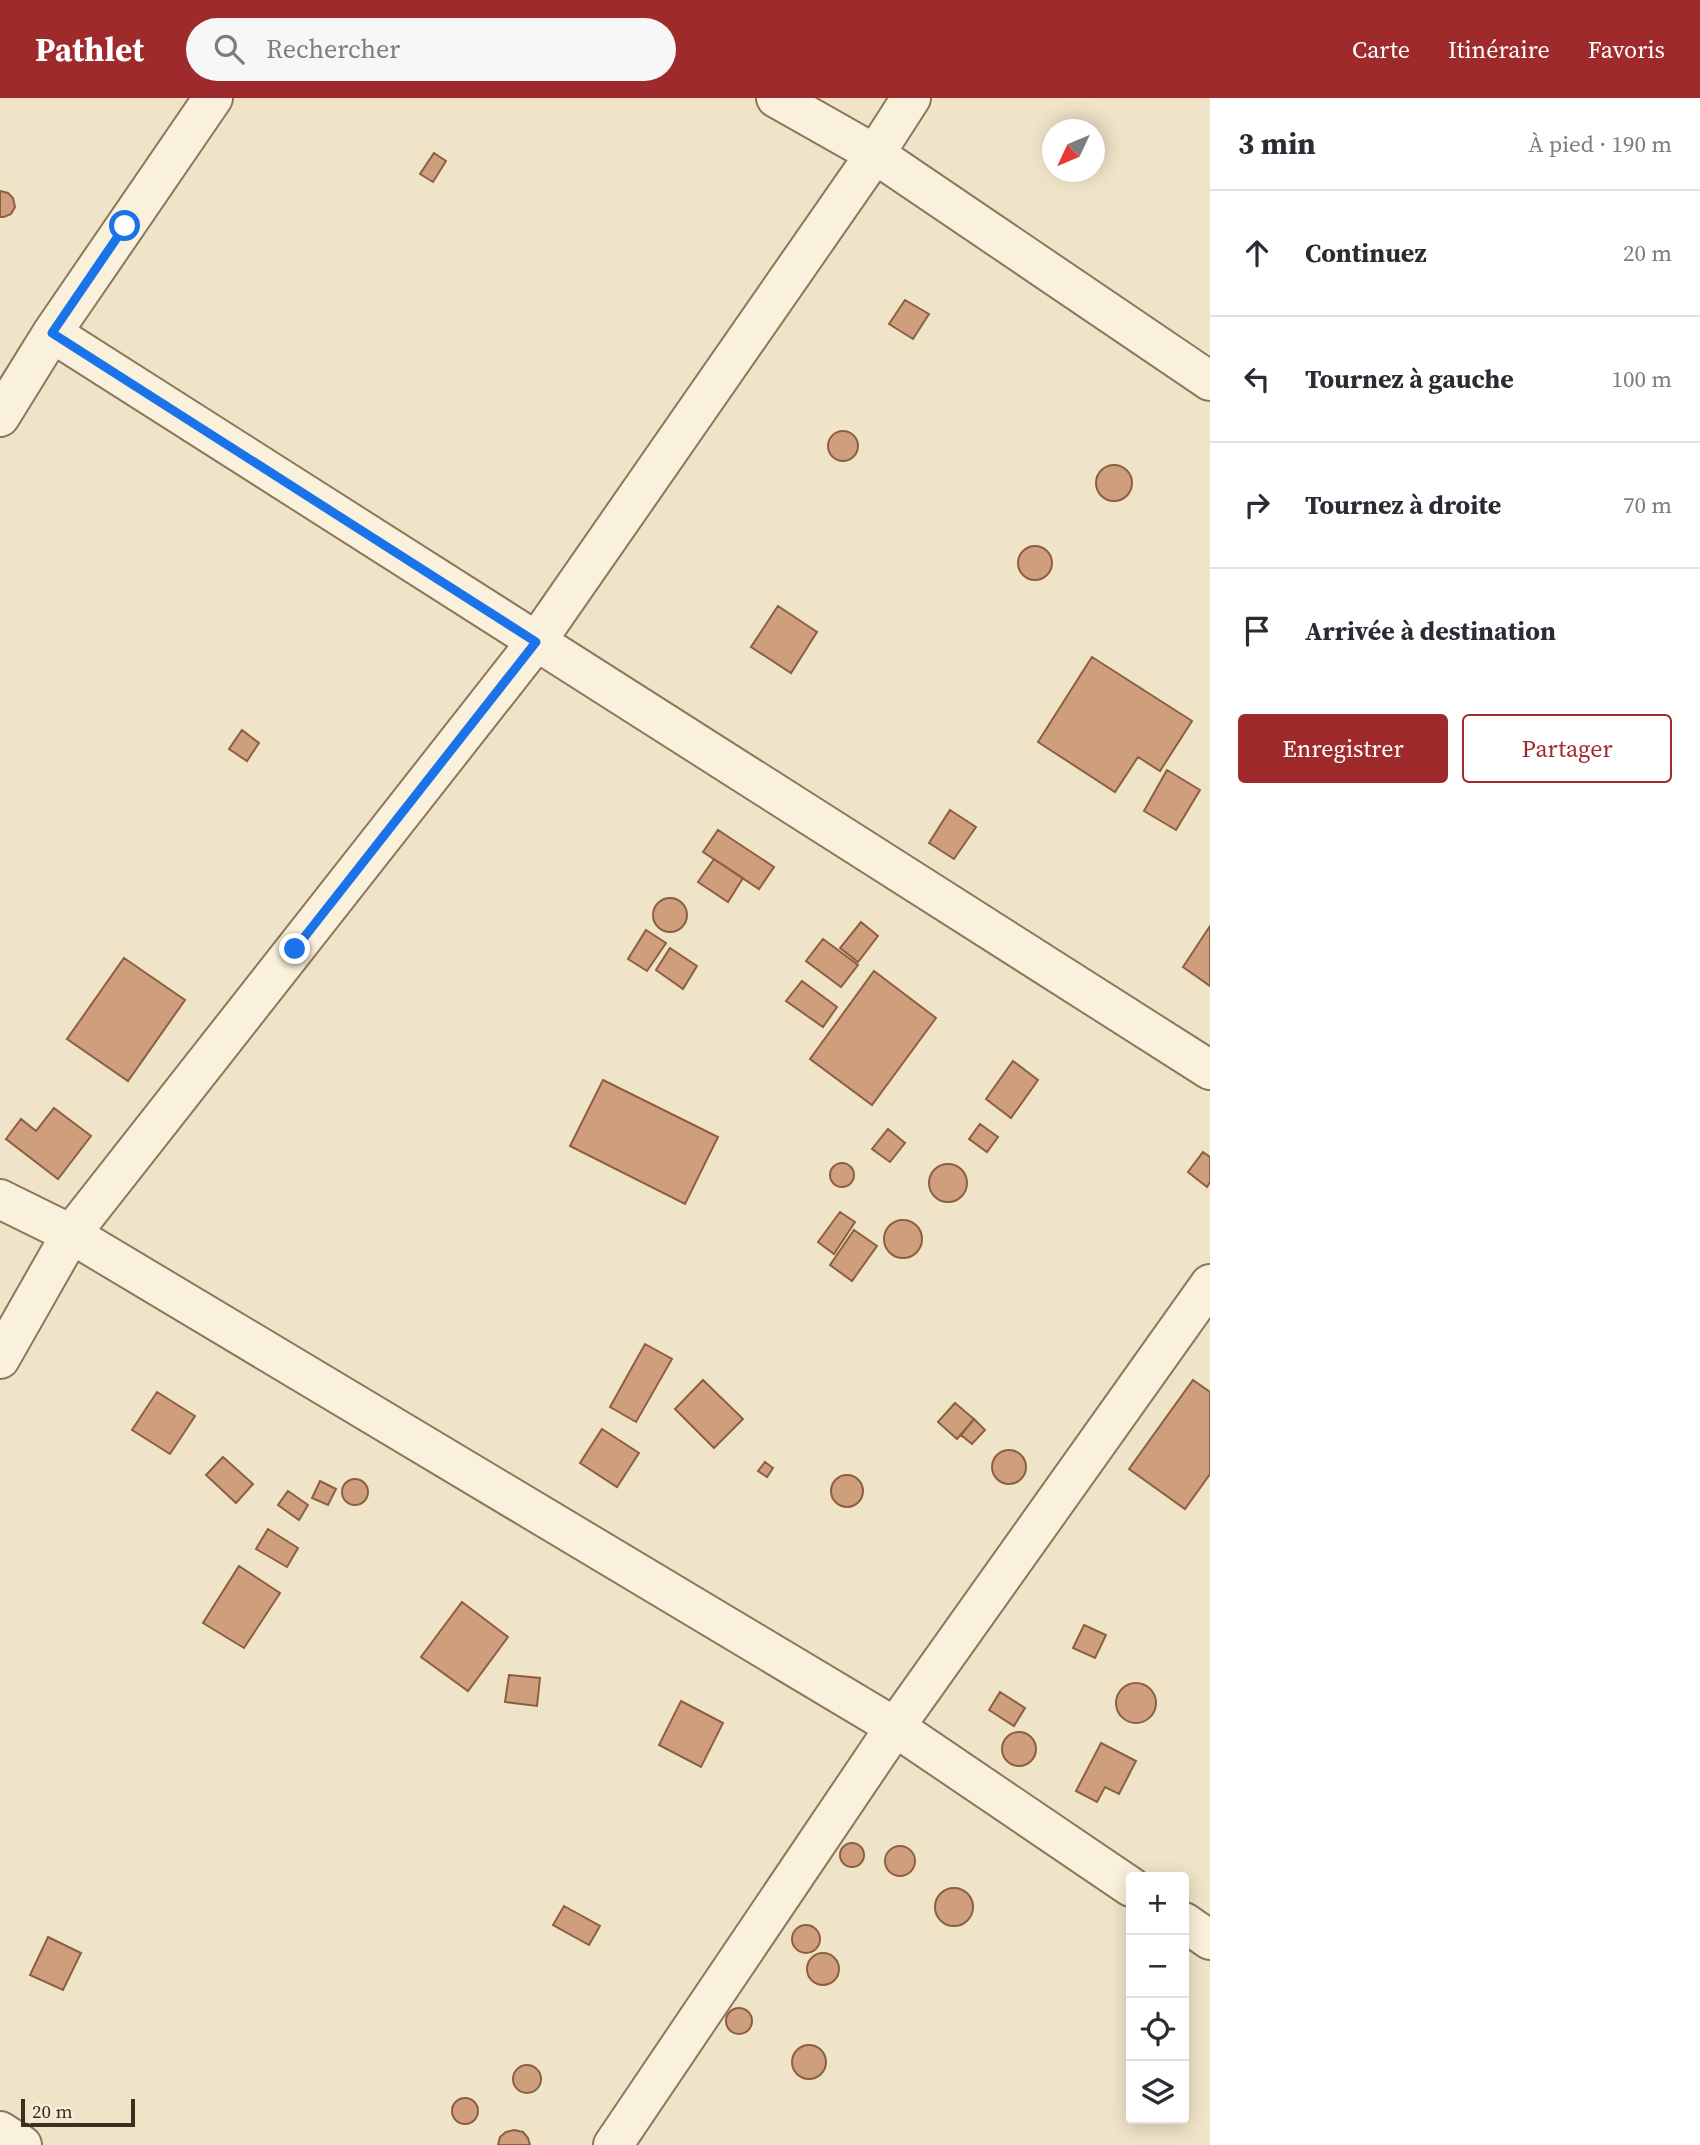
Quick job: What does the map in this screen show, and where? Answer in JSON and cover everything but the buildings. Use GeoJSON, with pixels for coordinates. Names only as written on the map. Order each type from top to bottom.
{"type":"FeatureCollection","features":[{"type":"Feature","properties":{"kind":"street"},"geometry":{"type":"LineString","coordinates":[[0,417],[52,333],[213,98]]}},
{"type":"Feature","properties":{"kind":"street"},"geometry":{"type":"LineString","coordinates":[[776,98],[875,154],[1210,381]]}},
{"type":"Feature","properties":{"kind":"street"},"geometry":{"type":"LineString","coordinates":[[0,1359],[71,1234],[536,642],[875,154],[911,98]]}},
{"type":"Feature","properties":{"kind":"street"},"geometry":{"type":"LineString","coordinates":[[52,333],[1210,1070]]}},
{"type":"Feature","properties":{"kind":"street"},"geometry":{"type":"LineString","coordinates":[[0,1199],[71,1234],[895,1727],[1126,1884]]}},
{"type":"Feature","properties":{"kind":"street"},"geometry":{"type":"LineString","coordinates":[[613,2145],[895,1727],[1210,1284]]}},
{"type":"Feature","properties":{"kind":"street"},"geometry":{"type":"LineString","coordinates":[[1189,1925],[1210,1940]]}},
{"type":"Feature","properties":{"kind":"street"},"geometry":{"type":"LineString","coordinates":[[0,2131],[22,2145]]}},
{"type":"Feature","properties":{"kind":"route"},"geometry":{"type":"LineString","coordinates":[[125,226],[52,333],[536,642],[295,949]]}}]}
